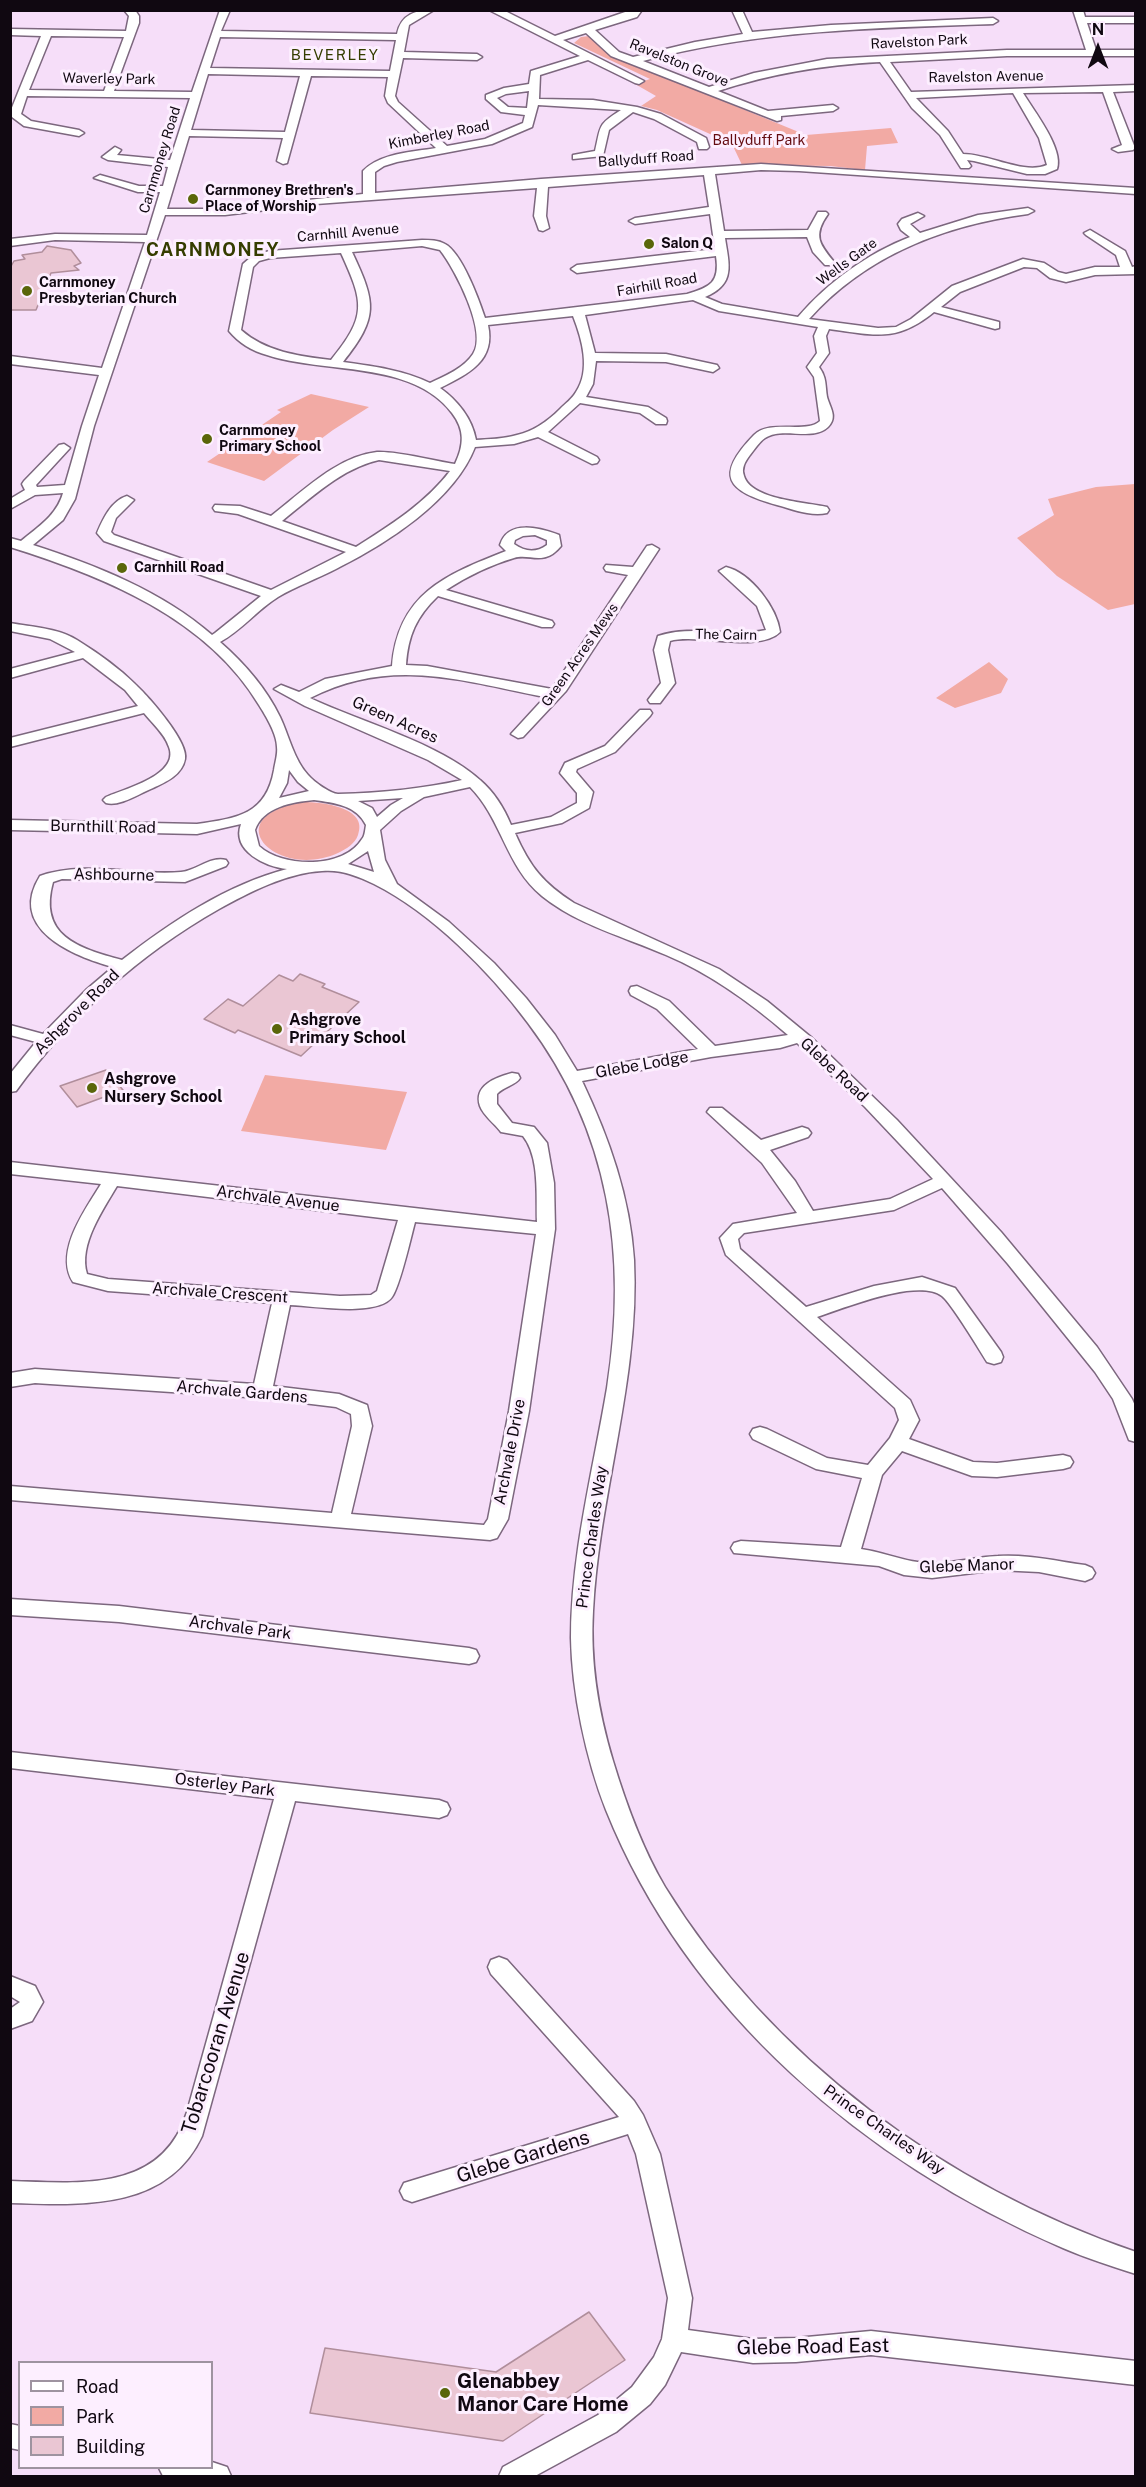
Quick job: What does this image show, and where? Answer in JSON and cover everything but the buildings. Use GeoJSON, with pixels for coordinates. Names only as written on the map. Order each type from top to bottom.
{"type":"FeatureCollection","features":[{"type":"Feature","properties":{"kind":"street"},"geometry":{"type":"LineString","coordinates":[[108,94],[134,16],[129,10]]}},
{"type":"Feature","properties":{"kind":"street","name":"Carnmoney Road"},"geometry":{"type":"LineString","coordinates":[[16,544],[58,517],[64,508],[105,372],[152,239],[195,95],[225,10]]}},
{"type":"Feature","properties":{"kind":"street"},"geometry":{"type":"LineString","coordinates":[[429,10],[411,18],[404,24],[390,96],[393,103],[443,149]]}},
{"type":"Feature","properties":{"kind":"street"},"geometry":{"type":"LineString","coordinates":[[494,10],[639,81]]}},
{"type":"Feature","properties":{"kind":"street"},"geometry":{"type":"LineString","coordinates":[[552,40],[633,15],[637,10]]}},
{"type":"Feature","properties":{"kind":"street"},"geometry":{"type":"LineString","coordinates":[[737,10],[749,36]]}},
{"type":"Feature","properties":{"kind":"street"},"geometry":{"type":"LineString","coordinates":[[1092,53],[1079,15],[1136,20]]}},
{"type":"Feature","properties":{"kind":"street"},"geometry":{"type":"LineString","coordinates":[[632,61],[672,49],[749,36],[991,16],[998,32]]}},
{"type":"Feature","properties":{"kind":"street","name":"Ravelston Grove"},"geometry":{"type":"LineString","coordinates":[[587,30],[599,37],[608,49],[632,61],[772,116],[833,108]]}},
{"type":"Feature","properties":{"kind":"street"},"geometry":{"type":"LineString","coordinates":[[10,32],[129,34]]}},
{"type":"Feature","properties":{"kind":"street"},"geometry":{"type":"LineString","coordinates":[[47,33],[22,93],[16,115],[20,120],[39,128],[79,133]]}},
{"type":"Feature","properties":{"kind":"street"},"geometry":{"type":"LineString","coordinates":[[215,34],[402,37]]}},
{"type":"Feature","properties":{"kind":"street","name":"Ravelston Park"},"geometry":{"type":"LineString","coordinates":[[708,91],[789,68],[827,62],[1005,48],[1136,53]]}},
{"type":"Feature","properties":{"kind":"street"},"geometry":{"type":"LineString","coordinates":[[399,56],[477,57]]}},
{"type":"Feature","properties":{"kind":"street"},"geometry":{"type":"LineString","coordinates":[[587,57],[535,73],[533,107],[590,103],[630,109],[650,114],[687,132],[702,140],[702,147]]}},
{"type":"Feature","properties":{"kind":"street"},"geometry":{"type":"LineString","coordinates":[[883,58],[908,95],[944,133],[967,170]]}},
{"type":"Feature","properties":{"kind":"street"},"geometry":{"type":"LineString","coordinates":[[203,71],[394,74]]}},
{"type":"Feature","properties":{"kind":"street"},"geometry":{"type":"LineString","coordinates":[[283,161],[306,73]]}},
{"type":"Feature","properties":{"kind":"street","name":"Kimberley Road"},"geometry":{"type":"LineString","coordinates":[[369,198],[369,171],[384,161],[485,143],[513,135],[528,125],[533,107],[505,110],[490,97],[533,87]]}},
{"type":"Feature","properties":{"kind":"street","name":"Ravelston Avenue"},"geometry":{"type":"LineString","coordinates":[[908,95],[1136,88]]}},
{"type":"Feature","properties":{"kind":"street"},"geometry":{"type":"LineString","coordinates":[[1107,89],[1129,148],[1118,149]]}},
{"type":"Feature","properties":{"kind":"street"},"geometry":{"type":"LineString","coordinates":[[956,152],[1015,168],[1048,170],[1053,167],[1044,140],[1016,90]]}},
{"type":"Feature","properties":{"kind":"street","name":"Waverley Park"},"geometry":{"type":"LineString","coordinates":[[22,93],[195,95]]}},
{"type":"Feature","properties":{"kind":"street"},"geometry":{"type":"LineString","coordinates":[[577,156],[599,154],[602,149],[602,136],[608,124],[630,109]]}},
{"type":"Feature","properties":{"kind":"street"},"geometry":{"type":"LineString","coordinates":[[1120,122],[1136,121]]}},
{"type":"Feature","properties":{"kind":"street"},"geometry":{"type":"LineString","coordinates":[[183,133],[289,135]]}},
{"type":"Feature","properties":{"kind":"street"},"geometry":{"type":"LineString","coordinates":[[115,150],[108,157],[174,164]]}},
{"type":"Feature","properties":{"kind":"street","name":"Ballyduff Road"},"geometry":{"type":"LineString","coordinates":[[160,212],[234,212],[307,202],[541,182],[709,170],[811,167],[909,177],[1010,181],[1136,191]]}},
{"type":"Feature","properties":{"kind":"street"},"geometry":{"type":"LineString","coordinates":[[1010,181],[1015,168]]}},
{"type":"Feature","properties":{"kind":"street","name":"Fairhill Road"},"geometry":{"type":"LineString","coordinates":[[482,322],[578,313],[694,296],[712,290],[722,280],[724,268],[709,170]]}},
{"type":"Feature","properties":{"kind":"street"},"geometry":{"type":"LineString","coordinates":[[99,178],[138,189],[166,189]]}},
{"type":"Feature","properties":{"kind":"street"},"geometry":{"type":"LineString","coordinates":[[541,182],[544,196],[539,216],[543,228]]}},
{"type":"Feature","properties":{"kind":"street"},"geometry":{"type":"LineString","coordinates":[[635,220],[715,210]]}},
{"type":"Feature","properties":{"kind":"street"},"geometry":{"type":"LineString","coordinates":[[822,214],[814,224],[812,233],[818,254],[829,263]]}},
{"type":"Feature","properties":{"kind":"street","name":"Wells Gate"},"geometry":{"type":"LineString","coordinates":[[801,321],[825,296],[860,269],[878,256],[917,236],[963,221],[1023,214]]}},
{"type":"Feature","properties":{"kind":"street"},"geometry":{"type":"LineString","coordinates":[[917,236],[905,228],[904,224],[918,216]]}},
{"type":"Feature","properties":{"kind":"street"},"geometry":{"type":"LineString","coordinates":[[114,225],[117,230],[114,238]]}},
{"type":"Feature","properties":{"kind":"street"},"geometry":{"type":"LineString","coordinates":[[719,235],[812,233]]}},
{"type":"Feature","properties":{"kind":"street"},"geometry":{"type":"LineString","coordinates":[[694,296],[719,307],[825,325],[867,331],[898,330],[915,322],[956,289],[1023,263],[1035,263],[1054,275],[1066,278],[1095,271],[1131,270],[1121,253],[1090,233]]}},
{"type":"Feature","properties":{"kind":"street"},"geometry":{"type":"LineString","coordinates":[[12,239],[55,237],[152,239]]}},
{"type":"Feature","properties":{"kind":"street","name":"Carnhill Avenue"},"geometry":{"type":"LineString","coordinates":[[422,243],[440,245],[447,250],[486,335],[484,347],[471,365],[431,387],[380,370],[272,353],[252,347],[241,340],[234,331],[244,272],[255,259],[269,255],[345,249],[422,243]]}},
{"type":"Feature","properties":{"kind":"street"},"geometry":{"type":"LineString","coordinates":[[335,363],[354,341],[363,324],[365,299],[345,249]]}},
{"type":"Feature","properties":{"kind":"street"},"geometry":{"type":"LineString","coordinates":[[576,269],[722,252]]}},
{"type":"Feature","properties":{"kind":"street"},"geometry":{"type":"LineString","coordinates":[[932,308],[995,325]]}},
{"type":"Feature","properties":{"kind":"street"},"geometry":{"type":"LineString","coordinates":[[469,444],[508,441],[538,432],[563,414],[583,393],[589,357],[584,329],[578,313]]}},
{"type":"Feature","properties":{"kind":"street"},"geometry":{"type":"LineString","coordinates":[[822,510],[798,507],[756,495],[741,486],[736,473],[737,465],[761,435],[779,430],[815,429],[826,421],[827,415],[821,398],[821,383],[813,367],[823,352],[820,336],[825,325]]}},
{"type":"Feature","properties":{"kind":"street"},"geometry":{"type":"LineString","coordinates":[[589,357],[666,358],[713,368]]}},
{"type":"Feature","properties":{"kind":"street"},"geometry":{"type":"LineString","coordinates":[[13,363],[105,372]]}},
{"type":"Feature","properties":{"kind":"street"},"geometry":{"type":"LineString","coordinates":[[211,641],[231,630],[272,595],[339,562],[390,531],[430,499],[457,468],[467,453],[469,444],[464,425],[453,405],[431,387]]}},
{"type":"Feature","properties":{"kind":"street"},"geometry":{"type":"LineString","coordinates":[[576,399],[644,410],[661,421]]}},
{"type":"Feature","properties":{"kind":"street"},"geometry":{"type":"LineString","coordinates":[[538,432],[592,460]]}},
{"type":"Feature","properties":{"kind":"street"},"geometry":{"type":"LineString","coordinates":[[32,491],[29,484],[64,448]]}},
{"type":"Feature","properties":{"kind":"street"},"geometry":{"type":"LineString","coordinates":[[272,522],[366,457],[379,456],[457,468]]}},
{"type":"Feature","properties":{"kind":"street"},"geometry":{"type":"LineString","coordinates":[[10,505],[32,491],[71,489]]}},
{"type":"Feature","properties":{"kind":"street"},"geometry":{"type":"LineString","coordinates":[[128,500],[110,517],[104,533],[110,538],[272,595]]}},
{"type":"Feature","properties":{"kind":"street"},"geometry":{"type":"LineString","coordinates":[[220,508],[240,510],[355,551]]}},
{"type":"Feature","properties":{"kind":"street"},"geometry":{"type":"LineString","coordinates":[[16,544],[103,575],[139,593],[211,641],[225,653],[252,685],[275,722],[304,780],[334,797],[350,801],[367,812],[374,829]]}},
{"type":"Feature","properties":{"kind":"street","name":"Green Acres Mews"},"geometry":{"type":"LineString","coordinates":[[518,734],[554,694],[652,549]]}},
{"type":"Feature","properties":{"kind":"street"},"geometry":{"type":"LineString","coordinates":[[399,669],[399,655],[408,622],[424,600],[449,579],[516,552]]}},
{"type":"Feature","properties":{"kind":"street"},"geometry":{"type":"LineString","coordinates":[[611,568],[636,572]]}},
{"type":"Feature","properties":{"kind":"street","name":"The Cairn"},"geometry":{"type":"LineString","coordinates":[[506,830],[550,823],[571,816],[584,805],[585,792],[568,773],[570,766],[610,749],[645,713],[658,713],[663,709],[664,705],[655,700],[668,683],[661,650],[663,639],[687,634],[714,638],[760,636],[773,632],[773,620],[750,588],[726,571]]}},
{"type":"Feature","properties":{"kind":"street"},"geometry":{"type":"LineString","coordinates":[[434,591],[547,624]]}},
{"type":"Feature","properties":{"kind":"street"},"geometry":{"type":"LineString","coordinates":[[10,627],[54,635],[71,642],[87,653],[130,687],[178,748],[178,759],[174,768],[165,777],[111,800]]}},
{"type":"Feature","properties":{"kind":"street"},"geometry":{"type":"LineString","coordinates":[[10,674],[87,653]]}},
{"type":"Feature","properties":{"kind":"street","name":"Green Acres"},"geometry":{"type":"LineString","coordinates":[[299,698],[330,682],[399,669],[427,670],[554,694]]}},
{"type":"Feature","properties":{"kind":"street","name":"Green Acres"},"geometry":{"type":"LineString","coordinates":[[281,689],[445,762],[471,782]]}},
{"type":"Feature","properties":{"kind":"street"},"geometry":{"type":"LineString","coordinates":[[10,743],[147,708]]}},
{"type":"Feature","properties":{"kind":"street"},"geometry":{"type":"LineString","coordinates":[[285,746],[279,783],[262,810],[250,822],[247,831],[248,840],[255,850],[271,860],[289,866],[319,866],[338,863],[358,854],[371,841],[374,829],[396,807],[430,792],[471,782]]}},
{"type":"Feature","properties":{"kind":"street","name":"Glebe Road"},"geometry":{"type":"LineString","coordinates":[[471,782],[484,793],[506,830],[518,858],[536,884],[552,897],[582,913],[676,952],[714,973],[798,1036],[845,1077],[999,1239],[1102,1368],[1128,1413],[1136,1435]]}},
{"type":"Feature","properties":{"kind":"street"},"geometry":{"type":"LineString","coordinates":[[262,810],[297,796],[334,797],[430,792]]}},
{"type":"Feature","properties":{"kind":"street","name":"Burnthill Road"},"geometry":{"type":"LineString","coordinates":[[10,825],[196,829],[229,824],[262,810]]}},
{"type":"Feature","properties":{"kind":"street","name":"Burnthill Road"},"geometry":{"type":"LineString","coordinates":[[196,829],[226,835],[255,850]]}},
{"type":"Feature","properties":{"kind":"street","name":"Prince Charles Way"},"geometry":{"type":"LineString","coordinates":[[374,829],[377,862],[380,871],[392,887]]}},
{"type":"Feature","properties":{"kind":"street","name":"Ashgrove Road"},"geometry":{"type":"LineString","coordinates":[[243,890],[257,878],[260,870],[255,850]]}},
{"type":"Feature","properties":{"kind":"street","name":"Ashbourne"},"geometry":{"type":"LineString","coordinates":[[123,965],[89,957],[64,945],[50,930],[41,917],[41,892],[46,879],[60,874],[185,877],[220,863]]}},
{"type":"Feature","properties":{"kind":"street","name":"Prince Charles Way"},"geometry":{"type":"LineString","coordinates":[[319,866],[357,871],[392,887],[455,934],[496,974],[529,1010],[573,1077],[608,1157],[620,1208],[626,1252],[625,1310],[581,1598],[581,1659],[589,1717],[602,1766],[629,1836],[648,1875],[678,1925],[723,1989],[782,2051],[843,2104],[906,2150],[986,2199],[1071,2240],[1136,2263]]}},
{"type":"Feature","properties":{"kind":"street","name":"Ashgrove Road"},"geometry":{"type":"LineString","coordinates":[[10,1087],[71,1013],[123,965],[173,930],[243,890],[275,878],[319,866]]}},
{"type":"Feature","properties":{"kind":"street","name":"Glebe Lodge"},"geometry":{"type":"LineString","coordinates":[[637,991],[663,1005],[711,1052]]}},
{"type":"Feature","properties":{"kind":"street"},"geometry":{"type":"LineString","coordinates":[[10,1030],[47,1040]]}},
{"type":"Feature","properties":{"kind":"street","name":"Glebe Lodge"},"geometry":{"type":"LineString","coordinates":[[573,1077],[711,1052],[780,1043],[798,1036]]}},
{"type":"Feature","properties":{"kind":"street","name":"Archvale Drive"},"geometry":{"type":"LineString","coordinates":[[10,1493],[490,1533],[498,1519],[519,1411],[546,1228],[545,1183],[538,1143],[528,1131],[507,1128],[488,1105],[488,1092],[498,1083],[512,1078]]}},
{"type":"Feature","properties":{"kind":"street"},"geometry":{"type":"LineString","coordinates":[[716,1112],[741,1130],[759,1148],[786,1179],[808,1217]]}},
{"type":"Feature","properties":{"kind":"street"},"geometry":{"type":"LineString","coordinates":[[759,1148],[802,1133]]}},
{"type":"Feature","properties":{"kind":"street","name":"Archvale Avenue"},"geometry":{"type":"LineString","coordinates":[[10,1168],[408,1215],[546,1228]]}},
{"type":"Feature","properties":{"kind":"street","name":"Archvale Crescent"},"geometry":{"type":"LineString","coordinates":[[112,1180],[86,1228],[75,1256],[75,1270],[79,1278],[108,1285],[340,1302],[375,1301],[385,1294],[408,1215]]}},
{"type":"Feature","properties":{"kind":"street"},"geometry":{"type":"LineString","coordinates":[[849,1555],[873,1473],[898,1442],[909,1420],[903,1405],[805,1314],[732,1251],[729,1238],[739,1228],[894,1204],[945,1180]]}},
{"type":"Feature","properties":{"kind":"street"},"geometry":{"type":"LineString","coordinates":[[805,1314],[874,1292],[922,1283],[949,1292],[994,1357]]}},
{"type":"Feature","properties":{"kind":"street"},"geometry":{"type":"LineString","coordinates":[[262,1391],[282,1298]]}},
{"type":"Feature","properties":{"kind":"street","name":"Archvale Gardens"},"geometry":{"type":"LineString","coordinates":[[10,1380],[35,1376],[262,1391],[339,1401],[360,1410],[362,1426],[340,1520]]}},
{"type":"Feature","properties":{"kind":"street"},"geometry":{"type":"LineString","coordinates":[[760,1434],[823,1464],[873,1473]]}},
{"type":"Feature","properties":{"kind":"street"},"geometry":{"type":"LineString","coordinates":[[898,1442],[972,1469],[997,1470],[1063,1462]]}},
{"type":"Feature","properties":{"kind":"street","name":"Glebe Manor"},"geometry":{"type":"LineString","coordinates":[[741,1548],[849,1555],[882,1559],[904,1568],[932,1571],[999,1563],[1039,1565],[1085,1573]]}},
{"type":"Feature","properties":{"kind":"street","name":"Archvale Park"},"geometry":{"type":"LineString","coordinates":[[10,1607],[119,1614],[469,1656]]}},
{"type":"Feature","properties":{"kind":"street","name":"Osterley Park"},"geometry":{"type":"LineString","coordinates":[[10,1760],[439,1809]]}},
{"type":"Feature","properties":{"kind":"street","name":"Tobarcooran Avenue"},"geometry":{"type":"LineString","coordinates":[[10,2192],[77,2193],[112,2188],[139,2182],[161,2172],[178,2157],[192,2135],[199,2112],[287,1792]]}},
{"type":"Feature","properties":{"kind":"street"},"geometry":{"type":"LineString","coordinates":[[499,1967],[626,2108],[635,2122],[648,2154],[680,2298],[674,2339],[657,2375],[623,2413],[605,2427],[534,2462],[512,2476]]}},
{"type":"Feature","properties":{"kind":"street"},"geometry":{"type":"LineString","coordinates":[[10,1985],[27,1993],[32,2002],[29,2011],[23,2017],[10,2019]]}},
{"type":"Feature","properties":{"kind":"street","name":"Glebe Gardens"},"geometry":{"type":"LineString","coordinates":[[411,2190],[635,2122]]}},
{"type":"Feature","properties":{"kind":"street","name":"Glebe Road East"},"geometry":{"type":"LineString","coordinates":[[674,2339],[753,2351],[796,2350],[871,2343],[1136,2373]]}},
{"type":"Feature","properties":{"kind":"street"},"geometry":{"type":"LineString","coordinates":[[178,2469],[218,2476]]}},
{"type":"Feature","properties":{"kind":"green space","name":"Ballyduff Park"},"geometry":{"type":"Polygon","coordinates":[[[589,36],[609,54],[806,135],[891,128],[898,143],[867,146],[865,170],[830,166],[742,165],[732,144],[657,110],[641,106],[656,96],[635,84],[650,79],[574,43],[581,37],[589,36]]]}},
{"type":"Feature","properties":{"kind":"green space"},"geometry":{"type":"Polygon","coordinates":[[[311,394],[369,407],[333,430],[264,481],[207,462],[281,412],[277,410],[311,394]]]}},
{"type":"Feature","properties":{"kind":"green space"},"geometry":{"type":"Polygon","coordinates":[[[1135,484],[1135,604],[1108,610],[1057,576],[1017,538],[1054,515],[1048,499],[1096,487],[1135,484]]]}},
{"type":"Feature","properties":{"kind":"green space"},"geometry":{"type":"Polygon","coordinates":[[[989,662],[1008,679],[1001,693],[955,708],[936,698],[989,662]]]}},
{"type":"Feature","properties":{"kind":"green space"},"geometry":{"type":"Polygon","coordinates":[[[304,802],[331,805],[350,812],[357,818],[360,826],[355,841],[338,853],[315,859],[294,859],[276,853],[264,843],[259,832],[263,820],[277,809],[304,802]]]}},
{"type":"Feature","properties":{"kind":"green space"},"geometry":{"type":"Polygon","coordinates":[[[265,1075],[407,1092],[386,1150],[241,1131],[265,1075]]]}},
{"type":"Feature","properties":{"kind":"place","name":"Carnmoney Brethren's Place of Worship"},"geometry":{"type":"Point","coordinates":[193,199]}},
{"type":"Feature","properties":{"kind":"place","name":"Salon Q"},"geometry":{"type":"Point","coordinates":[649,244]}},
{"type":"Feature","properties":{"kind":"place","name":"Carnmoney Presbyterian Church"},"geometry":{"type":"Point","coordinates":[27,291]}},
{"type":"Feature","properties":{"kind":"place","name":"Carnmoney Primary School"},"geometry":{"type":"Point","coordinates":[207,439]}},
{"type":"Feature","properties":{"kind":"place","name":"Carnhill Road"},"geometry":{"type":"Point","coordinates":[122,568]}},
{"type":"Feature","properties":{"kind":"place","name":"Ashgrove Primary School"},"geometry":{"type":"Point","coordinates":[277,1029]}},
{"type":"Feature","properties":{"kind":"place","name":"Ashgrove Nursery School"},"geometry":{"type":"Point","coordinates":[92,1088]}},
{"type":"Feature","properties":{"kind":"place","name":"Glenabbey Manor Care Home"},"geometry":{"type":"Point","coordinates":[445,2393]}},
{"type":"Feature","properties":{"kind":"district","name":"BEVERLEY"},"geometry":{"type":"Point","coordinates":[335,55]}},
{"type":"Feature","properties":{"kind":"district","name":"CARNMONEY"},"geometry":{"type":"Point","coordinates":[213,250]}}]}
